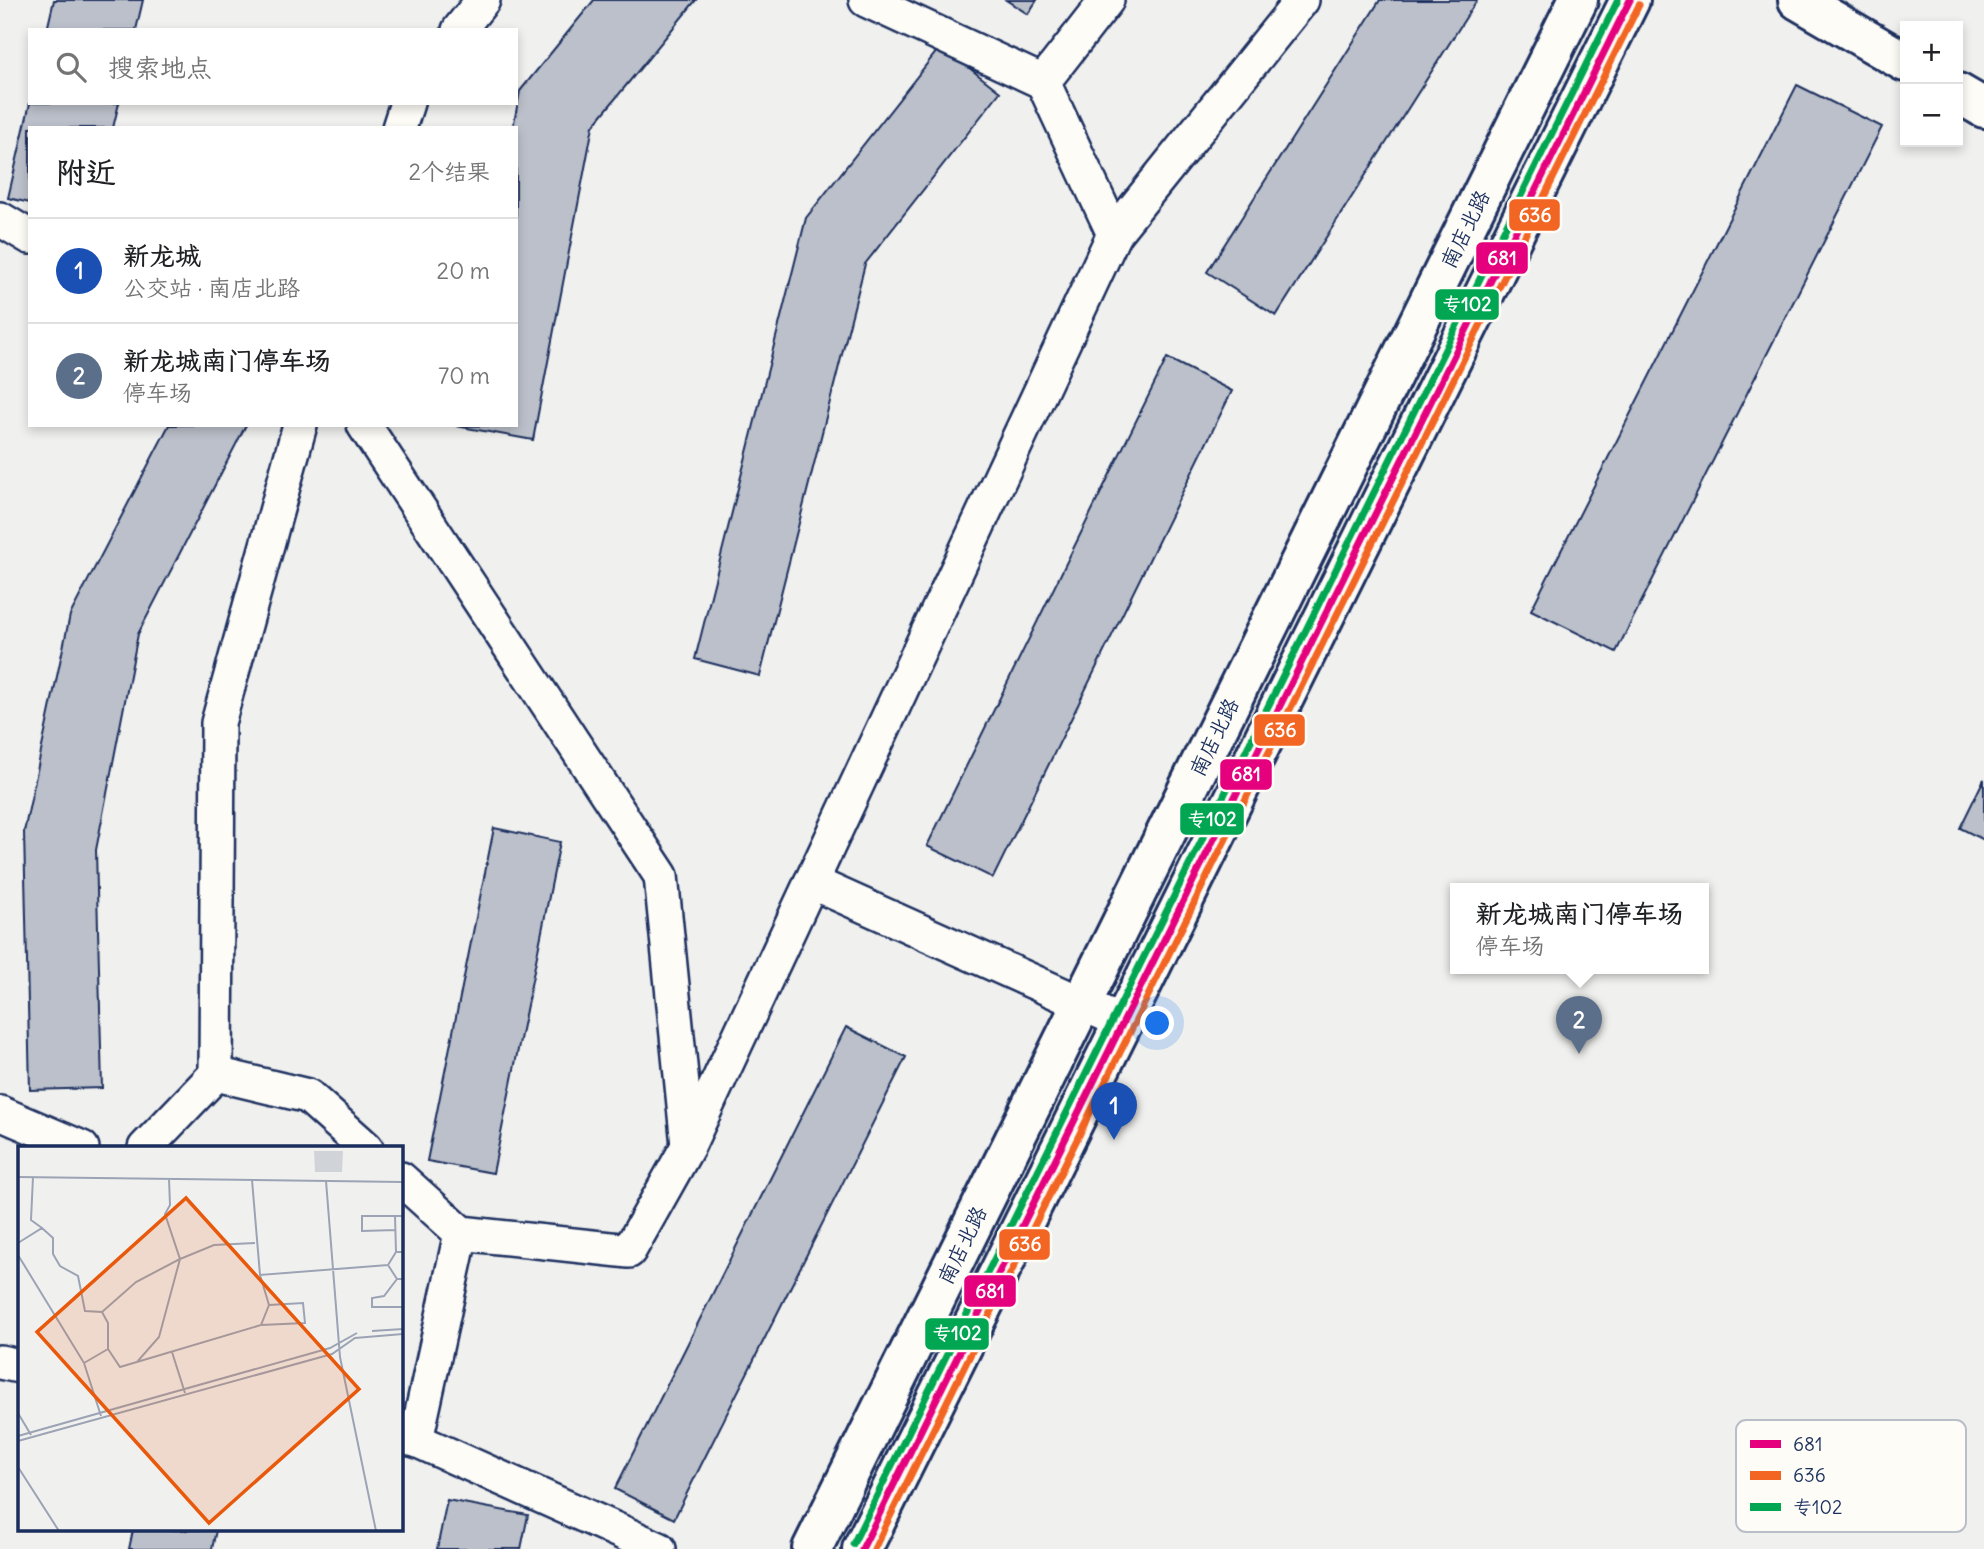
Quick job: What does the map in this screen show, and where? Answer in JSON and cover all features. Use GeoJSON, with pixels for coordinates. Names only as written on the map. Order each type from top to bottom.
{"type":"FeatureCollection","features":[{"type":"Feature","properties":{"kind":"main road","name":"南店北路"},"geometry":{"type":"LineString","coordinates":[[812,1549],[1578,0]]}},
{"type":"Feature","properties":{"kind":"main road"},"geometry":{"type":"LineString","coordinates":[[862,1549],[1630,0]]}},
{"type":"Feature","properties":{"kind":"main road"},"geometry":{"type":"LineString","coordinates":[[1798,0],[1900,59]]}},
{"type":"Feature","properties":{"kind":"main road"},"geometry":{"type":"LineString","coordinates":[[1963,96],[1984,108]]}},
{"type":"Feature","properties":{"kind":"street"},"geometry":{"type":"LineString","coordinates":[[461,28],[483,0]]}},
{"type":"Feature","properties":{"kind":"street"},"geometry":{"type":"LineString","coordinates":[[866,0],[1044,82],[1114,234]]}},
{"type":"Feature","properties":{"kind":"street"},"geometry":{"type":"LineString","coordinates":[[1044,82],[1107,0]]}},
{"type":"Feature","properties":{"kind":"street"},"geometry":{"type":"LineString","coordinates":[[402,1180],[461,1233],[629,1251],[688,1146],[1114,234],[1302,0]]}},
{"type":"Feature","properties":{"kind":"street"},"geometry":{"type":"LineString","coordinates":[[400,126],[406,105]]}},
{"type":"Feature","properties":{"kind":"street"},"geometry":{"type":"LineString","coordinates":[[0,219],[28,236]]}},
{"type":"Feature","properties":{"kind":"street"},"geometry":{"type":"LineString","coordinates":[[147,1146],[216,1074],[218,723],[299,427]]}},
{"type":"Feature","properties":{"kind":"street"},"geometry":{"type":"LineString","coordinates":[[365,427],[661,876],[688,1146]]}},
{"type":"Feature","properties":{"kind":"street"},"geometry":{"type":"LineString","coordinates":[[811,882],[1123,1022]]}},
{"type":"Feature","properties":{"kind":"street"},"geometry":{"type":"LineString","coordinates":[[216,1074],[308,1096],[364,1146]]}},
{"type":"Feature","properties":{"kind":"street"},"geometry":{"type":"LineString","coordinates":[[0,1113],[77,1146]]}},
{"type":"Feature","properties":{"kind":"street"},"geometry":{"type":"LineString","coordinates":[[461,1233],[408,1438],[659,1549]]}},
{"type":"Feature","properties":{"kind":"street"},"geometry":{"type":"LineString","coordinates":[[0,1363],[18,1366]]}},
{"type":"Feature","properties":{"kind":"building"},"geometry":{"type":"Polygon","coordinates":[[[54,0],[143,0],[136,28],[47,28],[54,0]]]}},
{"type":"Feature","properties":{"kind":"building"},"geometry":{"type":"Polygon","coordinates":[[[594,0],[696,0],[593,126],[533,440],[462,427],[518,427],[518,126],[513,126],[520,91],[594,0]]]}},
{"type":"Feature","properties":{"kind":"building"},"geometry":{"type":"Polygon","coordinates":[[[1006,0],[1037,0],[1028,14],[1006,0]]]}},
{"type":"Feature","properties":{"kind":"building"},"geometry":{"type":"Polygon","coordinates":[[[1380,0],[1477,0],[1276,316],[1207,272],[1380,0]]]}},
{"type":"Feature","properties":{"kind":"building"},"geometry":{"type":"Polygon","coordinates":[[[941,46],[1000,92],[865,264],[760,676],[695,659],[806,218],[941,46]]]}},
{"type":"Feature","properties":{"kind":"building"},"geometry":{"type":"Polygon","coordinates":[[[1797,85],[1882,127],[1616,652],[1531,610],[1797,85]]]}},
{"type":"Feature","properties":{"kind":"building"},"geometry":{"type":"Polygon","coordinates":[[[30,105],[119,105],[113,126],[28,126],[28,203],[8,198],[30,105]]]}},
{"type":"Feature","properties":{"kind":"building"},"geometry":{"type":"Polygon","coordinates":[[[1167,358],[1232,391],[993,878],[927,846],[1167,358]]]}},
{"type":"Feature","properties":{"kind":"building"},"geometry":{"type":"Polygon","coordinates":[[[168,427],[245,427],[138,634],[96,850],[102,1088],[30,1090],[24,832],[70,615],[168,427]]]}},
{"type":"Feature","properties":{"kind":"building"},"geometry":{"type":"Polygon","coordinates":[[[1984,779],[1984,840],[1960,828],[1984,779]]]}},
{"type":"Feature","properties":{"kind":"building"},"geometry":{"type":"Polygon","coordinates":[[[494,828],[560,842],[493,1173],[427,1161],[494,828]]]}},
{"type":"Feature","properties":{"kind":"building"},"geometry":{"type":"Polygon","coordinates":[[[846,1027],[906,1057],[674,1519],[615,1489],[846,1027]]]}},
{"type":"Feature","properties":{"kind":"building"},"geometry":{"type":"Polygon","coordinates":[[[447,1500],[528,1515],[521,1549],[437,1549],[447,1500]]]}},
{"type":"Feature","properties":{"kind":"building"},"geometry":{"type":"Polygon","coordinates":[[[133,1532],[216,1532],[212,1549],[129,1549],[133,1532]]]}},
{"type":"Feature","properties":{"kind":"transit line","name":"专102"},"geometry":{"type":"LineString","coordinates":[[853,1544],[1618,0]]}},
{"type":"Feature","properties":{"kind":"transit line","name":"681"},"geometry":{"type":"LineString","coordinates":[[862,1549],[1630,0]]}},
{"type":"Feature","properties":{"kind":"transit line","name":"636"},"geometry":{"type":"LineString","coordinates":[[874,1549],[1639,5]]}},
{"type":"Feature","properties":{"kind":"place","name":"新龙城南门停车场"},"geometry":{"type":"Point","coordinates":[1579,1054]}},
{"type":"Feature","properties":{"kind":"place","name":"新龙城"},"geometry":{"type":"Point","coordinates":[1114,1140]}}]}
